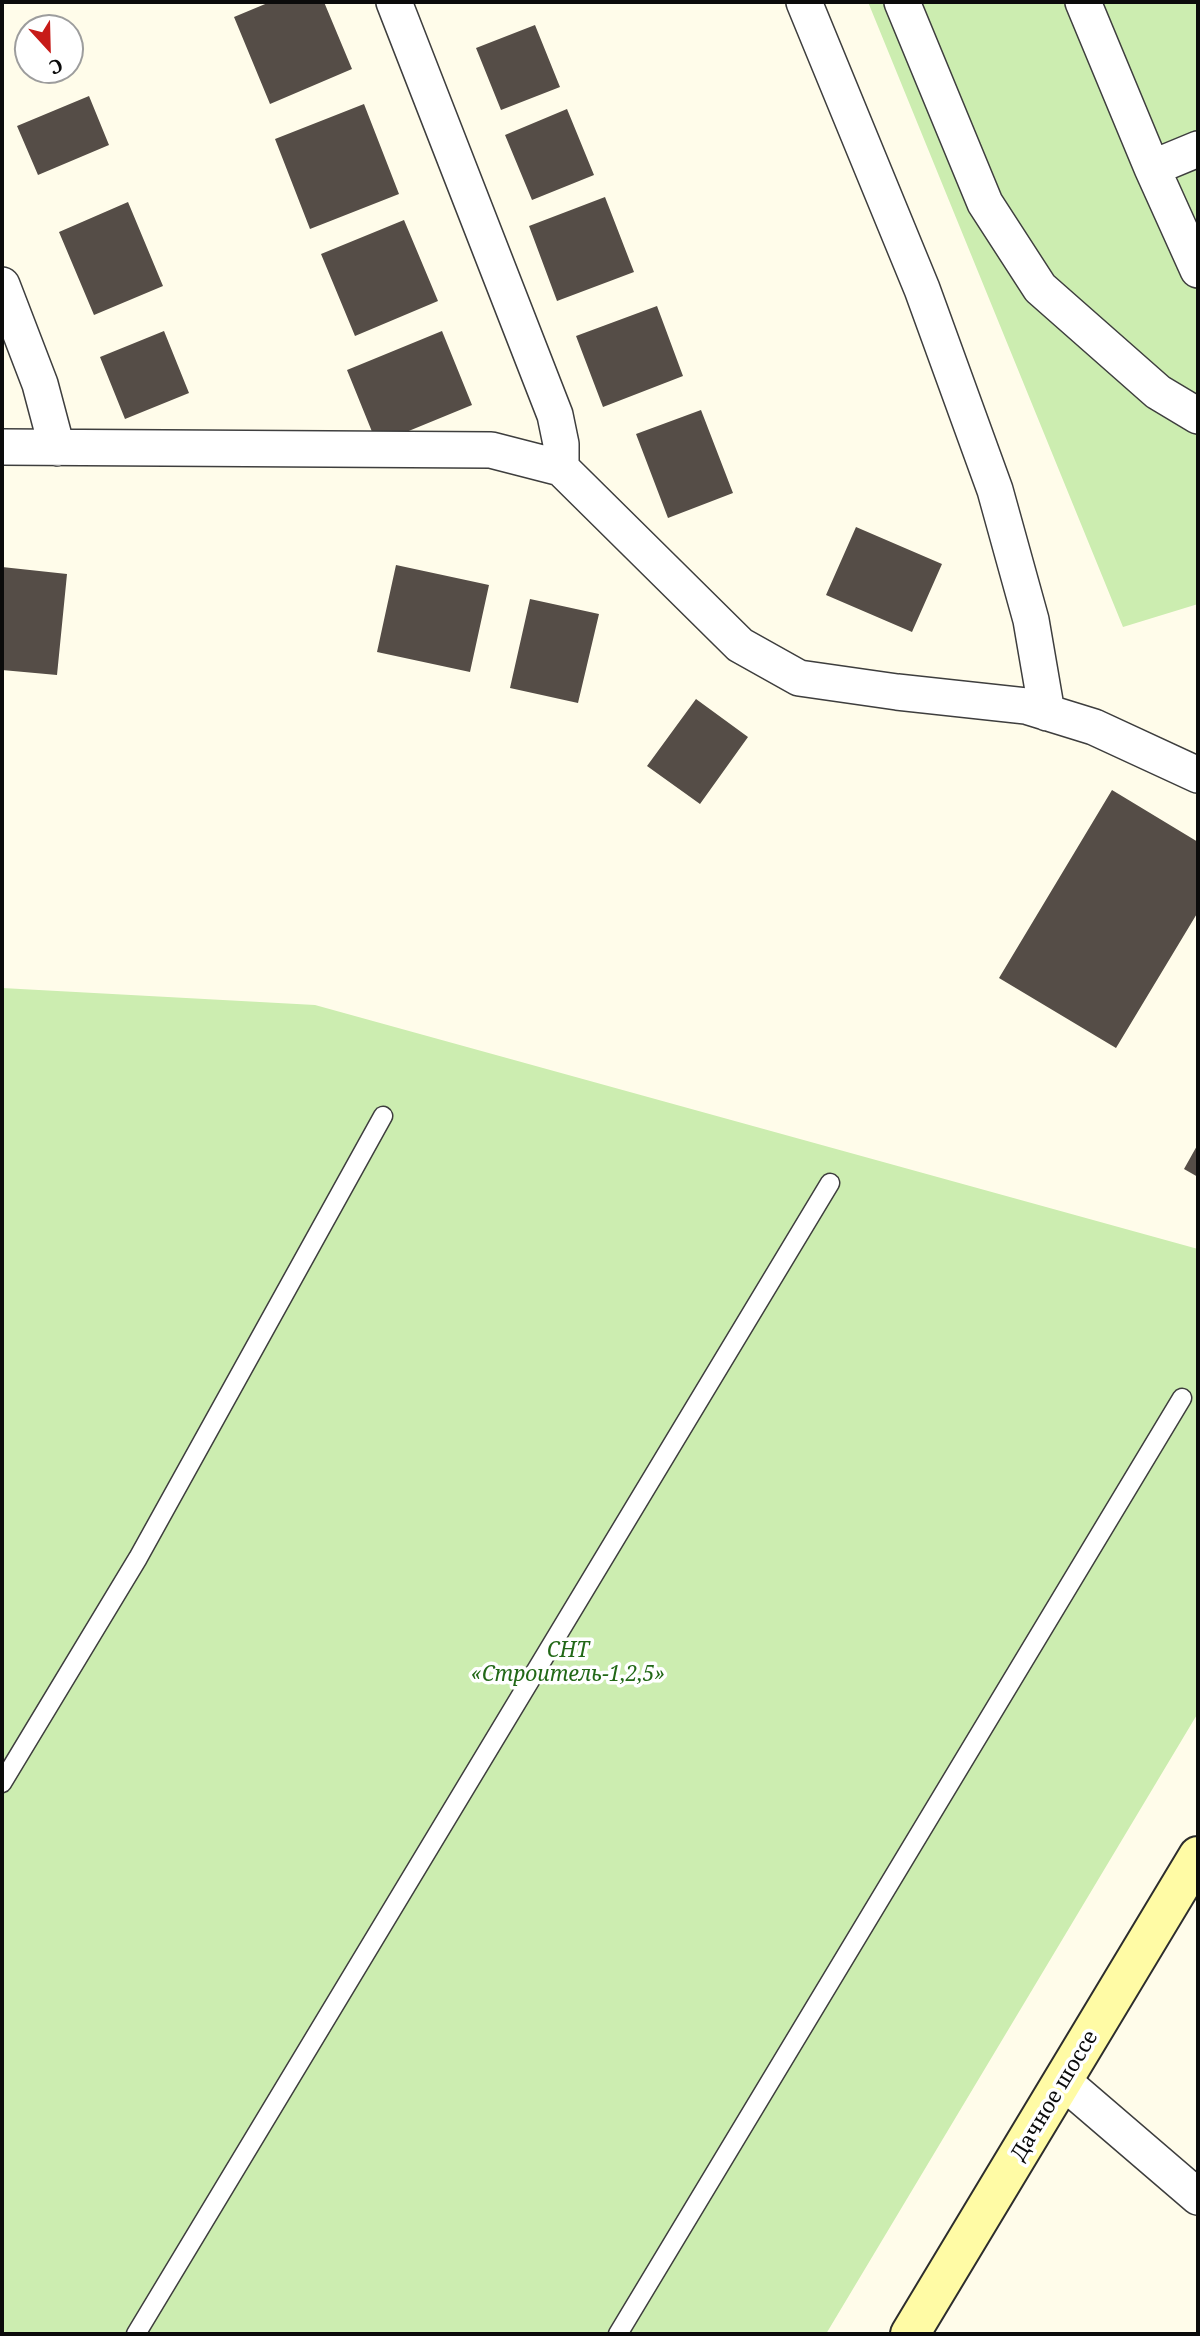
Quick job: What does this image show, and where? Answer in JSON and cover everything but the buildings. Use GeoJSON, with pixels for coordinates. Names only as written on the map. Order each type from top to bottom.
{"type":"FeatureCollection","features":[{"type":"Feature","properties":{"kind":"main road","name":"Дачное шоссе"},"geometry":{"type":"LineString","coordinates":[[910,2334],[1198,1856]]}},
{"type":"Feature","properties":{"kind":"street"},"geometry":{"type":"LineString","coordinates":[[394,2],[555,415],[561,444],[561,468]]}},
{"type":"Feature","properties":{"kind":"street"},"geometry":{"type":"LineString","coordinates":[[804,2],[922,289],[995,490],[1031,620],[1047,713]]}},
{"type":"Feature","properties":{"kind":"street"},"geometry":{"type":"LineString","coordinates":[[902,2],[985,203],[1040,288],[1158,392],[1198,416]]}},
{"type":"Feature","properties":{"kind":"street"},"geometry":{"type":"LineString","coordinates":[[1083,2],[1198,270]]}},
{"type":"Feature","properties":{"kind":"street"},"geometry":{"type":"LineString","coordinates":[[1152,168],[1198,149]]}},
{"type":"Feature","properties":{"kind":"street"},"geometry":{"type":"LineString","coordinates":[[2,285],[40,384],[57,448]]}},
{"type":"Feature","properties":{"kind":"street"},"geometry":{"type":"LineString","coordinates":[[2,447],[491,450],[561,468],[740,645],[799,678],[1026,706],[1094,727],[1198,775]]}},
{"type":"Feature","properties":{"kind":"street"},"geometry":{"type":"LineString","coordinates":[[1064,2082],[1198,2197]]}},
{"type":"Feature","properties":{"kind":"lane"},"geometry":{"type":"LineString","coordinates":[[2,1783],[138,1558],[383,1116]]}},
{"type":"Feature","properties":{"kind":"lane"},"geometry":{"type":"LineString","coordinates":[[136,2334],[830,1182]]}},
{"type":"Feature","properties":{"kind":"lane"},"geometry":{"type":"LineString","coordinates":[[618,2334],[1182,1398]]}},
{"type":"Feature","properties":{"kind":"green space"},"geometry":{"type":"Polygon","coordinates":[[[868,2],[1198,2],[1198,604],[1123,627],[868,2]]]}},
{"type":"Feature","properties":{"kind":"green space","name":"СНТ «Строитель-1,2,5»"},"geometry":{"type":"Polygon","coordinates":[[[2,988],[315,1005],[1198,1249],[1198,1713],[826,2334],[2,2334],[2,988]]]}}]}
